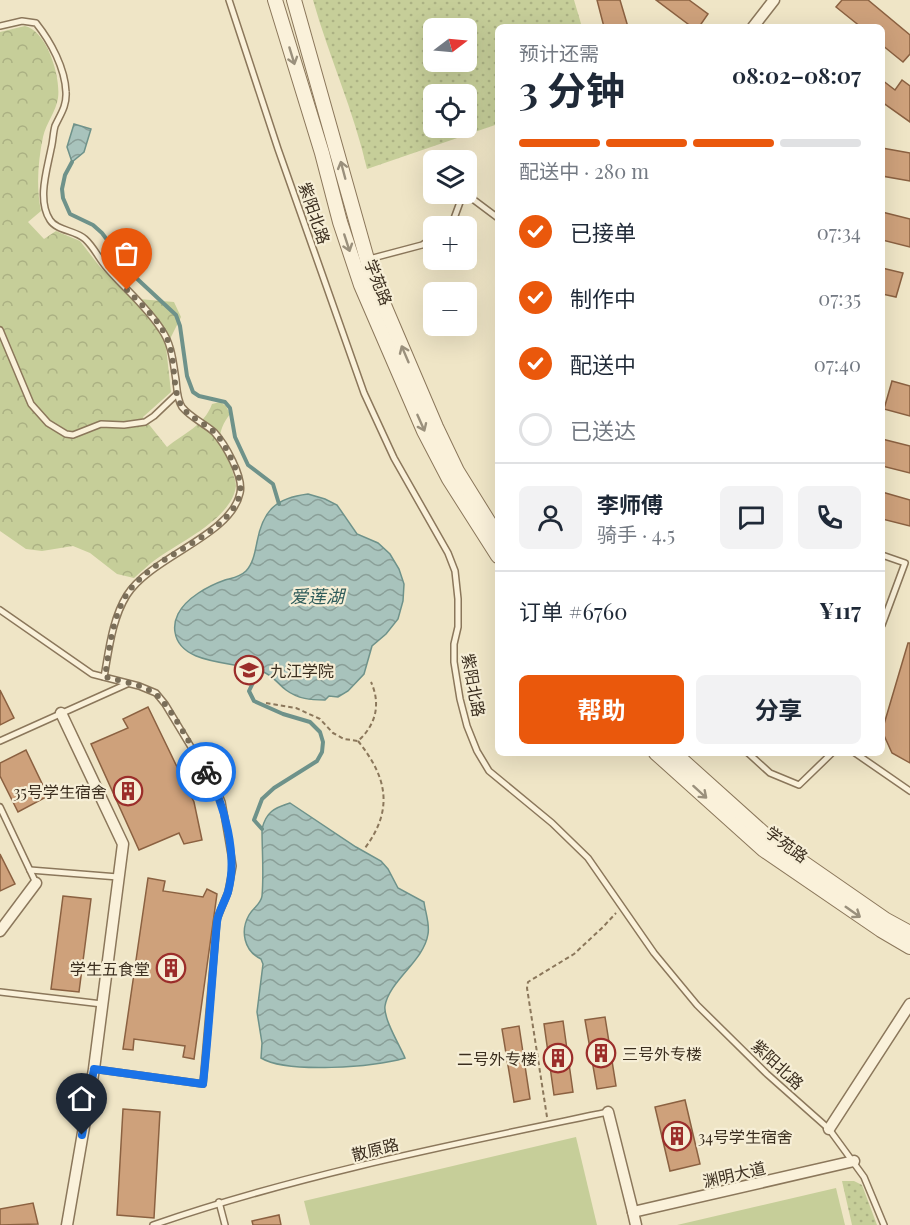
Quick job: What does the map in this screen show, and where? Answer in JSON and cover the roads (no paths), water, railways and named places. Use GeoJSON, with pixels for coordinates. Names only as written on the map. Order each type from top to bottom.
{"type":"FeatureCollection","features":[{"type":"Feature","properties":{"kind":"street","name":"学苑路"},"geometry":{"type":"LineString","coordinates":[[275,0],[322,153],[340,222],[361,285],[424,431],[448,479],[495,551]]}},
{"type":"Feature","properties":{"kind":"street","name":"学苑路"},"geometry":{"type":"LineString","coordinates":[[294,0],[372,277],[440,436],[457,471],[495,532]]}},
{"type":"Feature","properties":{"kind":"street"},"geometry":{"type":"LineString","coordinates":[[755,24],[774,0]]}},
{"type":"Feature","properties":{"kind":"street"},"geometry":{"type":"LineString","coordinates":[[61,713],[123,844],[94,1069],[67,1225]]}},
{"type":"Feature","properties":{"kind":"street","name":"学苑路"},"geometry":{"type":"LineString","coordinates":[[659,756],[764,850],[880,930],[910,947]]}},
{"type":"Feature","properties":{"kind":"street","name":"学苑路"},"geometry":{"type":"LineString","coordinates":[[677,756],[772,841],[886,920],[910,933]]}},
{"type":"Feature","properties":{"kind":"street"},"geometry":{"type":"LineString","coordinates":[[0,931],[36,883]]}},
{"type":"Feature","properties":{"kind":"street"},"geometry":{"type":"LineString","coordinates":[[829,1129],[910,1004]]}},
{"type":"Feature","properties":{"kind":"street"},"geometry":{"type":"LineString","coordinates":[[608,1112],[636,1225]]}},
{"type":"Feature","properties":{"kind":"street","name":"渊明大道"},"geometry":{"type":"LineString","coordinates":[[633,1212],[854,1161]]}},
{"type":"Feature","properties":{"kind":"lane","name":"紫阳北路"},"geometry":{"type":"LineString","coordinates":[[229,0],[278,149],[364,393],[394,458],[448,553],[455,571],[458,627],[454,644],[454,662],[462,708],[477,751],[489,771],[576,844],[654,953],[697,1005],[767,1074],[829,1129],[864,1177],[884,1225]]}},
{"type":"Feature","properties":{"kind":"lane"},"geometry":{"type":"LineString","coordinates":[[0,26],[22,21],[36,23],[49,39],[65,81],[66,104],[55,127],[44,189],[44,203],[49,219],[58,226],[85,238],[105,267],[151,314],[168,341],[181,405],[213,431],[226,449],[241,486],[236,505],[210,531],[157,565],[128,594],[115,624],[105,677]]}},
{"type":"Feature","properties":{"kind":"lane"},"geometry":{"type":"LineString","coordinates":[[477,203],[495,216]]}},
{"type":"Feature","properties":{"kind":"lane"},"geometry":{"type":"LineString","coordinates":[[368,260],[423,244]]}},
{"type":"Feature","properties":{"kind":"lane"},"geometry":{"type":"LineString","coordinates":[[0,330],[32,404],[48,423],[66,435],[73,435],[101,424],[124,425],[146,422],[177,394]]}},
{"type":"Feature","properties":{"kind":"lane"},"geometry":{"type":"LineString","coordinates":[[885,556],[905,563],[885,617]]}},
{"type":"Feature","properties":{"kind":"lane"},"geometry":{"type":"LineString","coordinates":[[0,610],[92,674],[156,693],[165,704],[222,802],[233,866],[228,892],[218,918],[203,1084],[94,1069]]}},
{"type":"Feature","properties":{"kind":"lane"},"geometry":{"type":"LineString","coordinates":[[0,741],[128,683]]}},
{"type":"Feature","properties":{"kind":"lane"},"geometry":{"type":"LineString","coordinates":[[751,756],[770,773],[799,785],[828,756]]}},
{"type":"Feature","properties":{"kind":"lane"},"geometry":{"type":"LineString","coordinates":[[859,756],[910,791]]}},
{"type":"Feature","properties":{"kind":"lane"},"geometry":{"type":"LineString","coordinates":[[0,807],[36,883]]}},
{"type":"Feature","properties":{"kind":"lane"},"geometry":{"type":"LineString","coordinates":[[30,870],[119,877]]}},
{"type":"Feature","properties":{"kind":"lane"},"geometry":{"type":"LineString","coordinates":[[0,992],[102,1004]]}},
{"type":"Feature","properties":{"kind":"lane","name":"散原路"},"geometry":{"type":"LineString","coordinates":[[153,1225],[219,1202],[425,1150],[608,1112]]}},
{"type":"Feature","properties":{"kind":"lane"},"geometry":{"type":"LineString","coordinates":[[219,1202],[225,1225]]}},
{"type":"Feature","properties":{"kind":"water"},"geometry":{"type":"Polygon","coordinates":[[[74,124],[91,129],[84,152],[72,162],[67,147],[74,124]]]}},
{"type":"Feature","properties":{"kind":"water","name":"爱莲湖"},"geometry":{"type":"Polygon","coordinates":[[[308,494],[337,505],[357,534],[378,543],[390,554],[399,569],[404,584],[403,601],[398,619],[372,646],[364,674],[348,691],[338,697],[329,696],[325,700],[295,695],[261,671],[198,657],[179,643],[175,630],[178,614],[198,593],[246,571],[253,558],[267,514],[287,499],[308,494]]]}},
{"type":"Feature","properties":{"kind":"water"},"geometry":{"type":"Polygon","coordinates":[[[290,803],[381,861],[398,888],[424,902],[428,926],[425,944],[393,988],[385,1006],[389,1025],[405,1058],[353,1066],[310,1067],[274,1063],[261,1058],[262,1043],[257,1012],[263,964],[261,959],[247,946],[244,934],[246,921],[262,896],[262,829],[264,823],[271,812],[290,803]]]}},
{"type":"Feature","properties":{"kind":"waterway"},"geometry":{"type":"LineString","coordinates":[[72,162],[65,175],[62,189],[70,214],[93,225],[102,233],[133,275],[176,315],[180,326],[187,376],[193,392],[199,396],[225,402],[230,408],[235,437],[248,465],[273,484],[279,504]]}},
{"type":"Feature","properties":{"kind":"waterway"},"geometry":{"type":"LineString","coordinates":[[259,670],[249,691],[254,701],[283,714],[310,722],[320,732],[323,742],[322,752],[317,761],[274,788],[262,799],[254,820],[262,829]]}},
{"type":"Feature","properties":{"kind":"place","name":"九江学院"},"geometry":{"type":"Point","coordinates":[249,670]}},
{"type":"Feature","properties":{"kind":"place","name":"35号学生宿舍"},"geometry":{"type":"Point","coordinates":[128,791]}},
{"type":"Feature","properties":{"kind":"place","name":"学生五食堂"},"geometry":{"type":"Point","coordinates":[171,968]}},
{"type":"Feature","properties":{"kind":"place","name":"三号外专楼"},"geometry":{"type":"Point","coordinates":[601,1053]}},
{"type":"Feature","properties":{"kind":"place","name":"二号外专楼"},"geometry":{"type":"Point","coordinates":[558,1058]}},
{"type":"Feature","properties":{"kind":"place","name":"34号学生宿舍"},"geometry":{"type":"Point","coordinates":[677,1136]}}]}
